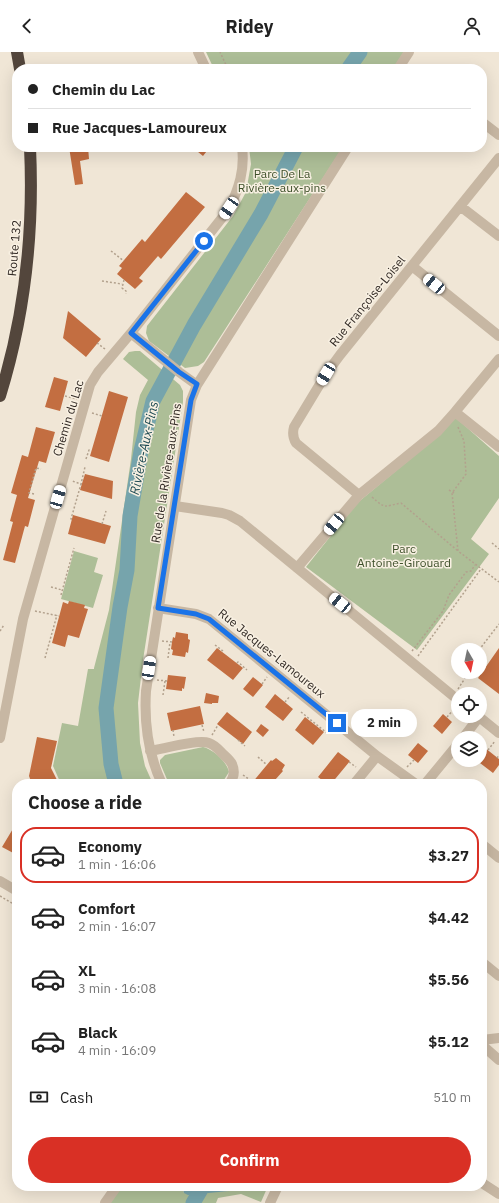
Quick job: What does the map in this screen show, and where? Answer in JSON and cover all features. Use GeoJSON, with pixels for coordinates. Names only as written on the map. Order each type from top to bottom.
{"type":"FeatureCollection","features":[{"type":"Feature","properties":{"kind":"highway"},"geometry":{"type":"LineString","coordinates":[[17,52],[19,64]]}},
{"type":"Feature","properties":{"kind":"highway","name":"Route 132"},"geometry":{"type":"LineString","coordinates":[[0,396],[16,334],[25,281],[30,224],[30,152]]}},
{"type":"Feature","properties":{"kind":"street"},"geometry":{"type":"LineString","coordinates":[[198,52],[203,64]]}},
{"type":"Feature","properties":{"kind":"street"},"geometry":{"type":"LineString","coordinates":[[401,64],[409,52]]}},
{"type":"Feature","properties":{"kind":"street"},"geometry":{"type":"LineString","coordinates":[[487,126],[499,135]]}},
{"type":"Feature","properties":{"kind":"street","name":"Chemin du Lac"},"geometry":{"type":"LineString","coordinates":[[0,738],[23,619],[90,385],[98,372],[131,333],[229,208],[236,194],[242,174],[244,162],[243,152]]}},
{"type":"Feature","properties":{"kind":"street","name":"Rue de la Rivière-aux-Pins"},"geometry":{"type":"LineString","coordinates":[[160,779],[153,764],[150,751],[145,721],[145,701],[191,400],[197,384],[345,152]]}},
{"type":"Feature","properties":{"kind":"street","name":"Rue Françoise-Loisel"},"geometry":{"type":"LineString","coordinates":[[359,495],[296,444],[292,433],[294,427],[326,374],[340,355],[499,158]]}},
{"type":"Feature","properties":{"kind":"street"},"geometry":{"type":"LineString","coordinates":[[460,206],[499,236]]}},
{"type":"Feature","properties":{"kind":"street"},"geometry":{"type":"LineString","coordinates":[[412,266],[499,336]]}},
{"type":"Feature","properties":{"kind":"street"},"geometry":{"type":"LineString","coordinates":[[131,333],[179,372],[197,384]]}},
{"type":"Feature","properties":{"kind":"street"},"geometry":{"type":"LineString","coordinates":[[297,568],[359,495],[438,431],[499,359]]}},
{"type":"Feature","properties":{"kind":"street"},"geometry":{"type":"LineString","coordinates":[[455,412],[499,447]]}},
{"type":"Feature","properties":{"kind":"street"},"geometry":{"type":"LineString","coordinates":[[175,506],[222,513],[234,518],[451,694]]}},
{"type":"Feature","properties":{"kind":"street","name":"Rue Jacques-Lamoureux"},"geometry":{"type":"LineString","coordinates":[[158,608],[196,614],[209,619],[377,756],[409,779]]}},
{"type":"Feature","properties":{"kind":"street"},"geometry":{"type":"LineString","coordinates":[[467,731],[473,723]]}},
{"type":"Feature","properties":{"kind":"street"},"geometry":{"type":"LineString","coordinates":[[484,723],[498,736]]}},
{"type":"Feature","properties":{"kind":"street"},"geometry":{"type":"LineString","coordinates":[[150,751],[195,743],[210,743],[231,762],[234,769],[234,776],[232,779]]}},
{"type":"Feature","properties":{"kind":"street"},"geometry":{"type":"LineString","coordinates":[[429,779],[451,752]]}},
{"type":"Feature","properties":{"kind":"street"},"geometry":{"type":"LineString","coordinates":[[358,779],[377,756]]}},
{"type":"Feature","properties":{"kind":"street"},"geometry":{"type":"LineString","coordinates":[[487,848],[499,858]]}},
{"type":"Feature","properties":{"kind":"street"},"geometry":{"type":"LineString","coordinates":[[0,881],[12,888]]}},
{"type":"Feature","properties":{"kind":"street"},"geometry":{"type":"LineString","coordinates":[[487,966],[499,976]]}},
{"type":"Feature","properties":{"kind":"street"},"geometry":{"type":"LineString","coordinates":[[487,1039],[499,1038]]}},
{"type":"Feature","properties":{"kind":"street"},"geometry":{"type":"LineString","coordinates":[[487,1049],[499,1060]]}},
{"type":"Feature","properties":{"kind":"street"},"geometry":{"type":"LineString","coordinates":[[487,1186],[499,1194]]}},
{"type":"Feature","properties":{"kind":"street"},"geometry":{"type":"LineString","coordinates":[[105,1203],[113,1191]]}},
{"type":"Feature","properties":{"kind":"street"},"geometry":{"type":"LineString","coordinates":[[270,1203],[276,1191]]}},
{"type":"Feature","properties":{"kind":"path"},"geometry":{"type":"LineString","coordinates":[[220,52],[226,64]]}},
{"type":"Feature","properties":{"kind":"path"},"geometry":{"type":"LineString","coordinates":[[111,251],[124,261]]}},
{"type":"Feature","properties":{"kind":"path"},"geometry":{"type":"LineString","coordinates":[[124,280],[122,288],[126,291],[126,294]]}},
{"type":"Feature","properties":{"kind":"path"},"geometry":{"type":"LineString","coordinates":[[102,281],[122,284]]}},
{"type":"Feature","properties":{"kind":"path"},"geometry":{"type":"LineString","coordinates":[[97,343],[106,350]]}},
{"type":"Feature","properties":{"kind":"path"},"geometry":{"type":"LineString","coordinates":[[64,396],[77,399]]}},
{"type":"Feature","properties":{"kind":"path"},"geometry":{"type":"LineString","coordinates":[[90,412],[102,416]]}},
{"type":"Feature","properties":{"kind":"path"},"geometry":{"type":"LineString","coordinates":[[457,423],[464,441],[466,474],[453,493],[458,551]]}},
{"type":"Feature","properties":{"kind":"path"},"geometry":{"type":"LineString","coordinates":[[86,459],[89,450],[91,451]]}},
{"type":"Feature","properties":{"kind":"path"},"geometry":{"type":"LineString","coordinates":[[34,494],[29,493],[38,464]]}},
{"type":"Feature","properties":{"kind":"path"},"geometry":{"type":"LineString","coordinates":[[72,519],[70,519],[85,467]]}},
{"type":"Feature","properties":{"kind":"path"},"geometry":{"type":"LineString","coordinates":[[36,468],[41,469]]}},
{"type":"Feature","properties":{"kind":"path"},"geometry":{"type":"LineString","coordinates":[[71,481],[81,484]]}},
{"type":"Feature","properties":{"kind":"path"},"geometry":{"type":"LineString","coordinates":[[449,490],[453,493]]}},
{"type":"Feature","properties":{"kind":"path"},"geometry":{"type":"LineString","coordinates":[[370,495],[380,504],[387,507],[401,503],[475,565],[499,582]]}},
{"type":"Feature","properties":{"kind":"path"},"geometry":{"type":"LineString","coordinates":[[102,524],[106,511]]}},
{"type":"Feature","properties":{"kind":"path"},"geometry":{"type":"LineString","coordinates":[[492,543],[499,549]]}},
{"type":"Feature","properties":{"kind":"path"},"geometry":{"type":"LineString","coordinates":[[61,595],[74,548]]}},
{"type":"Feature","properties":{"kind":"path"},"geometry":{"type":"LineString","coordinates":[[411,653],[443,611],[449,595],[466,572],[471,571],[475,565]]}},
{"type":"Feature","properties":{"kind":"path"},"geometry":{"type":"LineString","coordinates":[[417,657],[481,569]]}},
{"type":"Feature","properties":{"kind":"path"},"geometry":{"type":"LineString","coordinates":[[51,587],[62,590]]}},
{"type":"Feature","properties":{"kind":"path"},"geometry":{"type":"LineString","coordinates":[[34,611],[58,616],[44,658]]}},
{"type":"Feature","properties":{"kind":"path"},"geometry":{"type":"LineString","coordinates":[[484,643],[499,624]]}},
{"type":"Feature","properties":{"kind":"path"},"geometry":{"type":"LineString","coordinates":[[0,631],[4,625]]}},
{"type":"Feature","properties":{"kind":"path"},"geometry":{"type":"LineString","coordinates":[[159,640],[171,642],[168,658]]}},
{"type":"Feature","properties":{"kind":"path"},"geometry":{"type":"LineString","coordinates":[[215,645],[223,651],[222,652]]}},
{"type":"Feature","properties":{"kind":"path"},"geometry":{"type":"LineString","coordinates":[[237,663],[238,662],[247,670]]}},
{"type":"Feature","properties":{"kind":"path"},"geometry":{"type":"LineString","coordinates":[[262,684],[269,675]]}},
{"type":"Feature","properties":{"kind":"path"},"geometry":{"type":"LineString","coordinates":[[154,679],[166,681],[164,695]]}},
{"type":"Feature","properties":{"kind":"path"},"geometry":{"type":"LineString","coordinates":[[284,702],[292,693]]}},
{"type":"Feature","properties":{"kind":"path"},"geometry":{"type":"LineString","coordinates":[[447,717],[451,710]]}},
{"type":"Feature","properties":{"kind":"path"},"geometry":{"type":"LineString","coordinates":[[301,712],[328,734]]}},
{"type":"Feature","properties":{"kind":"path"},"geometry":{"type":"LineString","coordinates":[[315,724],[318,720]]}},
{"type":"Feature","properties":{"kind":"path"},"geometry":{"type":"LineString","coordinates":[[202,725],[204,736]]}},
{"type":"Feature","properties":{"kind":"path"},"geometry":{"type":"LineString","coordinates":[[211,737],[218,725]]}},
{"type":"Feature","properties":{"kind":"path"},"geometry":{"type":"LineString","coordinates":[[488,750],[498,736]]}},
{"type":"Feature","properties":{"kind":"path"},"geometry":{"type":"LineString","coordinates":[[238,740],[245,746]]}},
{"type":"Feature","properties":{"kind":"path"},"geometry":{"type":"LineString","coordinates":[[258,758],[267,765]]}},
{"type":"Feature","properties":{"kind":"path"},"geometry":{"type":"LineString","coordinates":[[405,770],[414,760]]}},
{"type":"Feature","properties":{"kind":"path"},"geometry":{"type":"LineString","coordinates":[[349,762],[359,770]]}},
{"type":"Feature","properties":{"kind":"path"},"geometry":{"type":"LineString","coordinates":[[240,772],[249,779]]}},
{"type":"Feature","properties":{"kind":"path"},"geometry":{"type":"LineString","coordinates":[[0,896],[12,903]]}},
{"type":"Feature","properties":{"kind":"green space"},"geometry":{"type":"Polygon","coordinates":[[[206,52],[404,52],[396,64],[212,64],[206,52]]]}},
{"type":"Feature","properties":{"kind":"green space","name":"Parc De La Rivière-aux-pins"},"geometry":{"type":"Polygon","coordinates":[[[250,152],[340,152],[204,362],[198,366],[185,368],[149,341],[146,333],[147,326],[233,216],[246,192],[251,164],[250,152]]]}},
{"type":"Feature","properties":{"kind":"green space"},"geometry":{"type":"Polygon","coordinates":[[[140,351],[180,385],[183,391],[183,402],[143,660],[138,703],[140,743],[145,766],[151,779],[59,779],[53,766],[62,723],[78,726],[88,669],[94,669],[109,610],[131,459],[136,412],[140,395],[148,380],[123,359],[129,352],[140,351]]]}},
{"type":"Feature","properties":{"kind":"green space","name":"Parc Antoine-Girouard"},"geometry":{"type":"Polygon","coordinates":[[[455,417],[499,456],[499,498],[471,539],[489,554],[417,650],[306,567],[356,504],[432,441],[455,417]]]}},
{"type":"Feature","properties":{"kind":"green space"},"geometry":{"type":"Polygon","coordinates":[[[74,551],[98,558],[94,572],[103,575],[93,608],[61,599],[74,551]]]}},
{"type":"Feature","properties":{"kind":"green space"},"geometry":{"type":"Polygon","coordinates":[[[203,747],[207,748],[223,760],[229,772],[225,779],[167,779],[160,763],[160,760],[165,755],[203,747]]]}},
{"type":"Feature","properties":{"kind":"green space"},"geometry":{"type":"Polygon","coordinates":[[[117,1191],[183,1191],[184,1193],[266,1191],[261,1202],[241,1194],[218,1198],[216,1203],[109,1203],[117,1191]]]}},
{"type":"Feature","properties":{"kind":"water"},"geometry":{"type":"Polygon","coordinates":[[[183,1191],[229,1191],[188,1195],[183,1191]]]}},
{"type":"Feature","properties":{"kind":"building"},"geometry":{"type":"Polygon","coordinates":[[[70,152],[88,152],[89,159],[80,161],[83,184],[75,185],[70,152]]]}},
{"type":"Feature","properties":{"kind":"building"},"geometry":{"type":"Polygon","coordinates":[[[198,152],[206,152],[203,156],[198,152]]]}},
{"type":"Feature","properties":{"kind":"building"},"geometry":{"type":"Polygon","coordinates":[[[186,192],[205,207],[161,259],[158,256],[139,278],[143,281],[135,289],[117,274],[122,268],[119,266],[142,239],[145,242],[186,192]]]}},
{"type":"Feature","properties":{"kind":"building"},"geometry":{"type":"Polygon","coordinates":[[[68,311],[101,339],[86,357],[63,338],[68,311]]]}},
{"type":"Feature","properties":{"kind":"building"},"geometry":{"type":"Polygon","coordinates":[[[54,377],[68,381],[60,411],[45,407],[54,377]]]}},
{"type":"Feature","properties":{"kind":"building"},"geometry":{"type":"Polygon","coordinates":[[[109,391],[128,397],[109,462],[90,456],[109,391]]]}},
{"type":"Feature","properties":{"kind":"building"},"geometry":{"type":"Polygon","coordinates":[[[36,427],[55,432],[46,463],[39,461],[28,498],[35,500],[28,527],[25,526],[15,563],[3,560],[13,522],[10,521],[17,495],[11,493],[22,455],[28,457],[36,427]]]}},
{"type":"Feature","properties":{"kind":"building"},"geometry":{"type":"Polygon","coordinates":[[[85,474],[113,481],[112,499],[80,490],[85,474]]]}},
{"type":"Feature","properties":{"kind":"building"},"geometry":{"type":"Polygon","coordinates":[[[73,515],[111,526],[105,544],[68,534],[73,515]]]}},
{"type":"Feature","properties":{"kind":"building"},"geometry":{"type":"Polygon","coordinates":[[[69,601],[85,605],[84,608],[88,609],[79,638],[68,635],[65,647],[52,643],[63,602],[68,604],[69,601]]]}},
{"type":"Feature","properties":{"kind":"building"},"geometry":{"type":"Polygon","coordinates":[[[176,632],[188,634],[188,639],[190,640],[188,653],[186,652],[185,657],[172,655],[172,642],[173,637],[175,638],[176,632]]]}},
{"type":"Feature","properties":{"kind":"building"},"geometry":{"type":"Polygon","coordinates":[[[217,648],[243,668],[233,680],[207,660],[217,648]]]}},
{"type":"Feature","properties":{"kind":"building"},"geometry":{"type":"Polygon","coordinates":[[[499,648],[499,694],[479,679],[487,679],[487,665],[499,648]]]}},
{"type":"Feature","properties":{"kind":"building"},"geometry":{"type":"Polygon","coordinates":[[[168,675],[186,677],[184,689],[182,688],[182,691],[166,689],[168,675]]]}},
{"type":"Feature","properties":{"kind":"building"},"geometry":{"type":"Polygon","coordinates":[[[253,677],[263,685],[253,697],[243,689],[253,677]]]}},
{"type":"Feature","properties":{"kind":"building"},"geometry":{"type":"Polygon","coordinates":[[[206,693],[219,696],[218,703],[204,703],[206,693]]]}},
{"type":"Feature","properties":{"kind":"building"},"geometry":{"type":"Polygon","coordinates":[[[275,694],[293,709],[283,721],[265,707],[275,694]]]}},
{"type":"Feature","properties":{"kind":"building"},"geometry":{"type":"Polygon","coordinates":[[[200,706],[204,724],[171,731],[167,713],[200,706]]]}},
{"type":"Feature","properties":{"kind":"building"},"geometry":{"type":"Polygon","coordinates":[[[227,712],[252,732],[243,744],[217,724],[227,712]]]}},
{"type":"Feature","properties":{"kind":"building"},"geometry":{"type":"Polygon","coordinates":[[[443,714],[451,721],[451,723],[442,734],[433,726],[443,714]]]}},
{"type":"Feature","properties":{"kind":"building"},"geometry":{"type":"Polygon","coordinates":[[[305,717],[324,732],[313,745],[295,730],[305,717]]]}},
{"type":"Feature","properties":{"kind":"building"},"geometry":{"type":"Polygon","coordinates":[[[261,724],[269,730],[263,737],[256,731],[261,724]]]}},
{"type":"Feature","properties":{"kind":"building"},"geometry":{"type":"Polygon","coordinates":[[[37,737],[57,741],[51,768],[56,779],[30,779],[29,776],[37,737]]]}},
{"type":"Feature","properties":{"kind":"building"},"geometry":{"type":"Polygon","coordinates":[[[418,743],[428,751],[418,763],[408,755],[418,743]]]}},
{"type":"Feature","properties":{"kind":"building"},"geometry":{"type":"Polygon","coordinates":[[[487,750],[499,759],[499,765],[493,773],[485,767],[487,767],[487,750]]]}},
{"type":"Feature","properties":{"kind":"building"},"geometry":{"type":"Polygon","coordinates":[[[338,752],[350,761],[335,779],[321,779],[318,777],[338,752]]]}},
{"type":"Feature","properties":{"kind":"building"},"geometry":{"type":"Polygon","coordinates":[[[276,758],[285,765],[282,770],[283,771],[276,779],[255,779],[271,760],[272,761],[276,758]]]}},
{"type":"Feature","properties":{"kind":"building"},"geometry":{"type":"Polygon","coordinates":[[[12,830],[12,852],[2,847],[12,830]]]}},
{"type":"Feature","properties":{"kind":"waterway","name":"Rivière-Aux-Pins"},"geometry":{"type":"LineString","coordinates":[[352,64],[360,52]]}},
{"type":"Feature","properties":{"kind":"waterway","name":"Rivière-Aux-Pins"},"geometry":{"type":"LineString","coordinates":[[115,779],[111,764],[106,708],[120,607],[127,570],[130,516],[141,451],[153,401],[194,325],[261,214],[293,152]]}},
{"type":"Feature","properties":{"kind":"waterway","name":"Rivière-Aux-Pins"},"geometry":{"type":"LineString","coordinates":[[193,1203],[200,1191]]}},
{"type":"Feature","properties":{"kind":"route"},"geometry":{"type":"LineString","coordinates":[[204,241],[131,333],[179,372],[197,384],[191,400],[158,608],[196,614],[204,616],[214,622],[337,723]]}}]}
